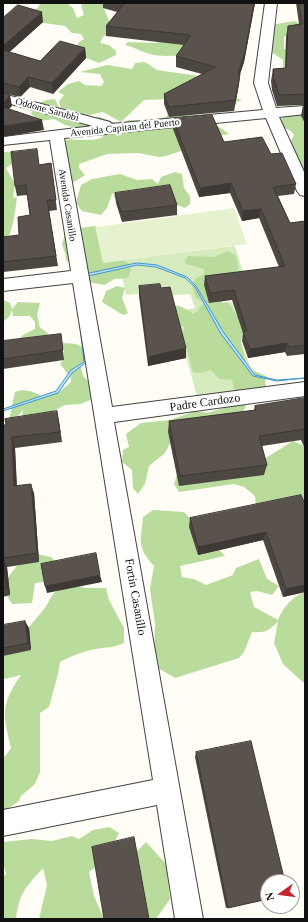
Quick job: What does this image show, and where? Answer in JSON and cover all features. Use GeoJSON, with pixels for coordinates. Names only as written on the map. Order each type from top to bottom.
{"type":"FeatureCollection","features":[{"type":"Feature","properties":{"kind":"street"},"geometry":{"type":"LineString","coordinates":[[271,3],[261,83],[271,114],[305,191]]}},
{"type":"Feature","properties":{"kind":"street","name":"Oddone Sarubbi"},"geometry":{"type":"LineString","coordinates":[[3,98],[114,128]]}},
{"type":"Feature","properties":{"kind":"street","name":"Avenida Capitan del Puerto"},"geometry":{"type":"LineString","coordinates":[[3,141],[114,128],[305,110]]}},
{"type":"Feature","properties":{"kind":"street","name":"Avenida Casanillo"},"geometry":{"type":"LineString","coordinates":[[56,135],[79,276]]}},
{"type":"Feature","properties":{"kind":"street"},"geometry":{"type":"LineString","coordinates":[[3,285],[79,276]]}},
{"type":"Feature","properties":{"kind":"street","name":"Fortin Casanillo"},"geometry":{"type":"LineString","coordinates":[[79,276],[189,919]]}},
{"type":"Feature","properties":{"kind":"street","name":"Padre Cardozo"},"geometry":{"type":"LineString","coordinates":[[104,416],[305,389]]}},
{"type":"Feature","properties":{"kind":"street"},"geometry":{"type":"LineString","coordinates":[[3,823],[167,790]]}},
{"type":"Feature","properties":{"kind":"green space"},"geometry":{"type":"Polygon","coordinates":[[[40,3],[67,3],[73,8],[77,18],[84,15],[81,5],[84,3],[103,3],[112,30],[103,37],[100,43],[109,45],[116,51],[116,55],[99,63],[74,53],[78,43],[84,39],[81,34],[72,33],[65,26],[37,22],[28,17],[40,3]]]}},
{"type":"Feature","properties":{"kind":"green space"},"geometry":{"type":"Polygon","coordinates":[[[294,21],[301,24],[290,34],[284,37],[284,49],[305,47],[305,70],[283,68],[283,60],[267,49],[271,25],[294,21]]]}},
{"type":"Feature","properties":{"kind":"green space"},"geometry":{"type":"Polygon","coordinates":[[[185,36],[194,53],[161,56],[147,53],[125,45],[128,42],[156,43],[185,36]]]}},
{"type":"Feature","properties":{"kind":"green space"},"geometry":{"type":"Polygon","coordinates":[[[145,62],[157,70],[206,77],[220,94],[242,100],[231,104],[170,99],[144,100],[121,122],[103,112],[89,115],[61,110],[59,101],[64,95],[58,92],[68,84],[79,81],[85,85],[101,86],[104,82],[100,74],[80,72],[107,65],[132,69],[135,63],[145,62]]]}},
{"type":"Feature","properties":{"kind":"green space"},"geometry":{"type":"Polygon","coordinates":[[[55,99],[60,110],[86,117],[100,117],[119,124],[129,120],[151,120],[166,117],[170,111],[193,116],[209,122],[223,129],[229,134],[198,139],[187,149],[166,156],[159,157],[138,153],[107,154],[79,164],[79,168],[85,175],[74,182],[68,182],[64,140],[93,140],[103,137],[102,134],[65,125],[54,119],[40,121],[31,114],[34,104],[55,99]]]}},
{"type":"Feature","properties":{"kind":"green space"},"geometry":{"type":"Polygon","coordinates":[[[305,114],[305,177],[289,145],[294,135],[291,131],[282,127],[281,120],[284,116],[305,114]]]}},
{"type":"Feature","properties":{"kind":"green space"},"geometry":{"type":"Polygon","coordinates":[[[3,152],[23,153],[17,161],[6,168],[15,184],[13,197],[17,198],[11,230],[9,236],[3,244],[3,152]]]}},
{"type":"Feature","properties":{"kind":"green space"},"geometry":{"type":"Polygon","coordinates":[[[175,172],[182,174],[184,188],[190,196],[190,204],[185,208],[172,203],[117,202],[113,195],[124,191],[112,194],[107,208],[101,215],[82,211],[76,203],[81,185],[92,179],[120,174],[137,180],[152,179],[158,184],[161,177],[175,172]]]}},
{"type":"Feature","properties":{"kind":"green space"},"geometry":{"type":"Polygon","coordinates":[[[234,208],[247,244],[103,263],[95,226],[97,227],[234,208]]]}},
{"type":"Feature","properties":{"kind":"green space"},"geometry":{"type":"Polygon","coordinates":[[[95,226],[99,228],[119,259],[130,264],[131,269],[128,278],[114,279],[105,285],[87,282],[82,273],[66,260],[62,244],[65,234],[80,228],[95,226]]]}},
{"type":"Feature","properties":{"kind":"green space"},"geometry":{"type":"Polygon","coordinates":[[[235,246],[245,278],[209,305],[232,302],[245,337],[239,339],[261,392],[198,400],[174,312],[195,308],[190,294],[163,296],[162,291],[126,295],[122,277],[82,265],[235,246]]]}},
{"type":"Feature","properties":{"kind":"green space"},"geometry":{"type":"Polygon","coordinates":[[[228,251],[236,256],[239,268],[233,277],[227,295],[221,303],[228,302],[237,316],[245,319],[241,342],[247,368],[266,376],[265,383],[267,388],[237,393],[234,389],[232,380],[219,379],[211,370],[201,373],[193,372],[182,333],[185,326],[166,327],[162,306],[179,306],[193,314],[199,310],[198,309],[204,303],[196,298],[192,285],[196,278],[204,274],[204,269],[186,264],[185,261],[188,256],[214,257],[228,251]]]}},
{"type":"Feature","properties":{"kind":"green space"},"geometry":{"type":"Polygon","coordinates":[[[117,286],[125,288],[122,298],[128,313],[123,315],[102,302],[106,291],[117,286]]]}},
{"type":"Feature","properties":{"kind":"green space"},"geometry":{"type":"Polygon","coordinates":[[[3,300],[10,303],[12,309],[18,302],[40,303],[37,315],[40,328],[58,342],[74,344],[83,348],[86,359],[81,365],[82,371],[84,377],[94,384],[97,393],[90,400],[81,404],[65,405],[52,412],[21,422],[23,410],[4,433],[3,428],[9,420],[15,392],[25,390],[41,396],[58,393],[71,382],[71,378],[60,364],[63,360],[64,348],[17,341],[23,335],[35,329],[35,322],[30,316],[13,316],[12,310],[9,317],[3,322],[3,300]]]}},
{"type":"Feature","properties":{"kind":"green space"},"geometry":{"type":"Polygon","coordinates":[[[241,403],[246,406],[243,413],[176,431],[165,453],[149,466],[145,484],[138,494],[133,488],[132,470],[122,462],[123,450],[129,447],[126,434],[141,423],[170,420],[196,411],[207,413],[241,403]]]}},
{"type":"Feature","properties":{"kind":"green space"},"geometry":{"type":"Polygon","coordinates":[[[293,441],[304,446],[305,449],[305,502],[298,497],[256,507],[255,496],[244,487],[234,484],[179,492],[174,484],[177,475],[185,479],[261,461],[293,441]]]}},
{"type":"Feature","properties":{"kind":"green space"},"geometry":{"type":"Polygon","coordinates":[[[153,510],[184,512],[225,556],[180,566],[182,577],[194,579],[206,585],[233,575],[236,568],[259,559],[267,579],[279,586],[272,595],[257,591],[250,592],[254,607],[278,620],[288,603],[296,596],[305,592],[305,684],[283,664],[274,643],[278,621],[266,631],[252,632],[244,652],[239,658],[175,678],[158,668],[154,654],[155,624],[150,589],[154,566],[144,553],[141,543],[143,517],[153,510]]]}},
{"type":"Feature","properties":{"kind":"green space"},"geometry":{"type":"Polygon","coordinates":[[[28,552],[51,557],[56,562],[45,582],[35,583],[32,603],[12,604],[4,591],[8,577],[28,552]]]}},
{"type":"Feature","properties":{"kind":"green space"},"geometry":{"type":"Polygon","coordinates":[[[67,583],[85,588],[106,588],[109,600],[124,628],[124,643],[113,647],[87,651],[60,662],[49,707],[40,713],[40,772],[35,784],[21,796],[19,801],[3,812],[3,759],[11,748],[5,718],[6,702],[21,675],[5,679],[3,677],[3,658],[45,608],[53,594],[67,583]]]}},
{"type":"Feature","properties":{"kind":"green space"},"geometry":{"type":"Polygon","coordinates":[[[109,827],[119,833],[106,859],[89,872],[94,896],[104,919],[39,919],[47,885],[43,868],[32,880],[21,896],[16,919],[3,919],[3,877],[6,874],[3,863],[3,842],[32,839],[52,841],[72,836],[79,839],[93,830],[109,827]]]}},
{"type":"Feature","properties":{"kind":"green space"},"geometry":{"type":"Polygon","coordinates":[[[146,842],[166,864],[170,899],[156,919],[135,919],[137,851],[146,842]]]}},
{"type":"Feature","properties":{"kind":"water"},"geometry":{"type":"Polygon","coordinates":[[[137,263],[157,265],[187,277],[196,286],[224,333],[255,375],[277,380],[305,378],[277,381],[253,376],[221,334],[195,287],[185,278],[156,267],[137,265],[84,277],[87,362],[72,373],[58,393],[3,411],[3,409],[56,391],[71,370],[84,362],[80,326],[82,275],[137,263]]]}},
{"type":"Feature","properties":{"kind":"building"},"geometry":{"type":"Polygon","coordinates":[[[125,3],[254,3],[245,52],[238,74],[240,74],[235,100],[169,107],[164,94],[216,67],[176,56],[191,35],[106,26],[125,3]]]}},
{"type":"Feature","properties":{"kind":"building"},"geometry":{"type":"Polygon","coordinates":[[[299,3],[305,3],[305,94],[279,95],[274,79],[273,69],[286,68],[288,26],[302,24],[299,3]]]}},
{"type":"Feature","properties":{"kind":"building"},"geometry":{"type":"Polygon","coordinates":[[[18,5],[42,12],[3,46],[3,18],[18,5]]]}},
{"type":"Feature","properties":{"kind":"building"},"geometry":{"type":"Polygon","coordinates":[[[60,41],[85,48],[52,83],[28,77],[19,87],[3,83],[3,50],[40,61],[60,41]]]}},
{"type":"Feature","properties":{"kind":"building"},"geometry":{"type":"Polygon","coordinates":[[[3,93],[10,95],[3,103],[3,93]]]}},
{"type":"Feature","properties":{"kind":"building"},"geometry":{"type":"Polygon","coordinates":[[[3,107],[42,120],[3,126],[3,107]]]}},
{"type":"Feature","properties":{"kind":"building"},"geometry":{"type":"Polygon","coordinates":[[[212,115],[224,142],[262,137],[271,154],[282,153],[296,184],[273,187],[290,223],[305,221],[305,345],[289,347],[287,343],[250,349],[243,332],[247,331],[234,290],[210,293],[205,276],[285,266],[261,209],[243,211],[231,183],[200,188],[173,119],[212,115]]]}},
{"type":"Feature","properties":{"kind":"building"},"geometry":{"type":"Polygon","coordinates":[[[37,149],[39,165],[51,163],[56,200],[47,200],[56,256],[3,262],[3,237],[19,235],[18,217],[30,215],[26,185],[15,186],[11,152],[37,149]]]}},
{"type":"Feature","properties":{"kind":"building"},"geometry":{"type":"Polygon","coordinates":[[[170,185],[177,205],[121,212],[115,193],[170,185]]]}},
{"type":"Feature","properties":{"kind":"building"},"geometry":{"type":"Polygon","coordinates":[[[160,284],[161,288],[170,287],[186,348],[148,357],[139,286],[160,284]]]}},
{"type":"Feature","properties":{"kind":"building"},"geometry":{"type":"Polygon","coordinates":[[[61,334],[63,350],[3,359],[3,341],[61,334]]]}},
{"type":"Feature","properties":{"kind":"building"},"geometry":{"type":"Polygon","coordinates":[[[305,398],[305,429],[259,436],[267,465],[180,476],[169,421],[256,410],[255,406],[305,398]]]}},
{"type":"Feature","properties":{"kind":"building"},"geometry":{"type":"Polygon","coordinates":[[[57,411],[60,432],[12,437],[14,486],[31,484],[37,553],[3,558],[3,425],[6,425],[5,419],[57,411]]]}},
{"type":"Feature","properties":{"kind":"building"},"geometry":{"type":"Polygon","coordinates":[[[301,495],[305,504],[305,585],[286,589],[266,532],[198,547],[190,518],[301,495]]]}},
{"type":"Feature","properties":{"kind":"building"},"geometry":{"type":"Polygon","coordinates":[[[96,553],[100,575],[45,586],[41,564],[96,553]]]}},
{"type":"Feature","properties":{"kind":"building"},"geometry":{"type":"Polygon","coordinates":[[[3,558],[6,587],[3,588],[3,558]]]}},
{"type":"Feature","properties":{"kind":"building"},"geometry":{"type":"Polygon","coordinates":[[[25,621],[28,643],[3,648],[3,625],[25,621]]]}},
{"type":"Feature","properties":{"kind":"building"},"geometry":{"type":"Polygon","coordinates":[[[251,741],[283,874],[260,874],[260,901],[228,908],[196,752],[251,741]]]}},
{"type":"Feature","properties":{"kind":"building"},"geometry":{"type":"Polygon","coordinates":[[[134,837],[149,919],[104,919],[92,847],[134,837]]]}}]}
